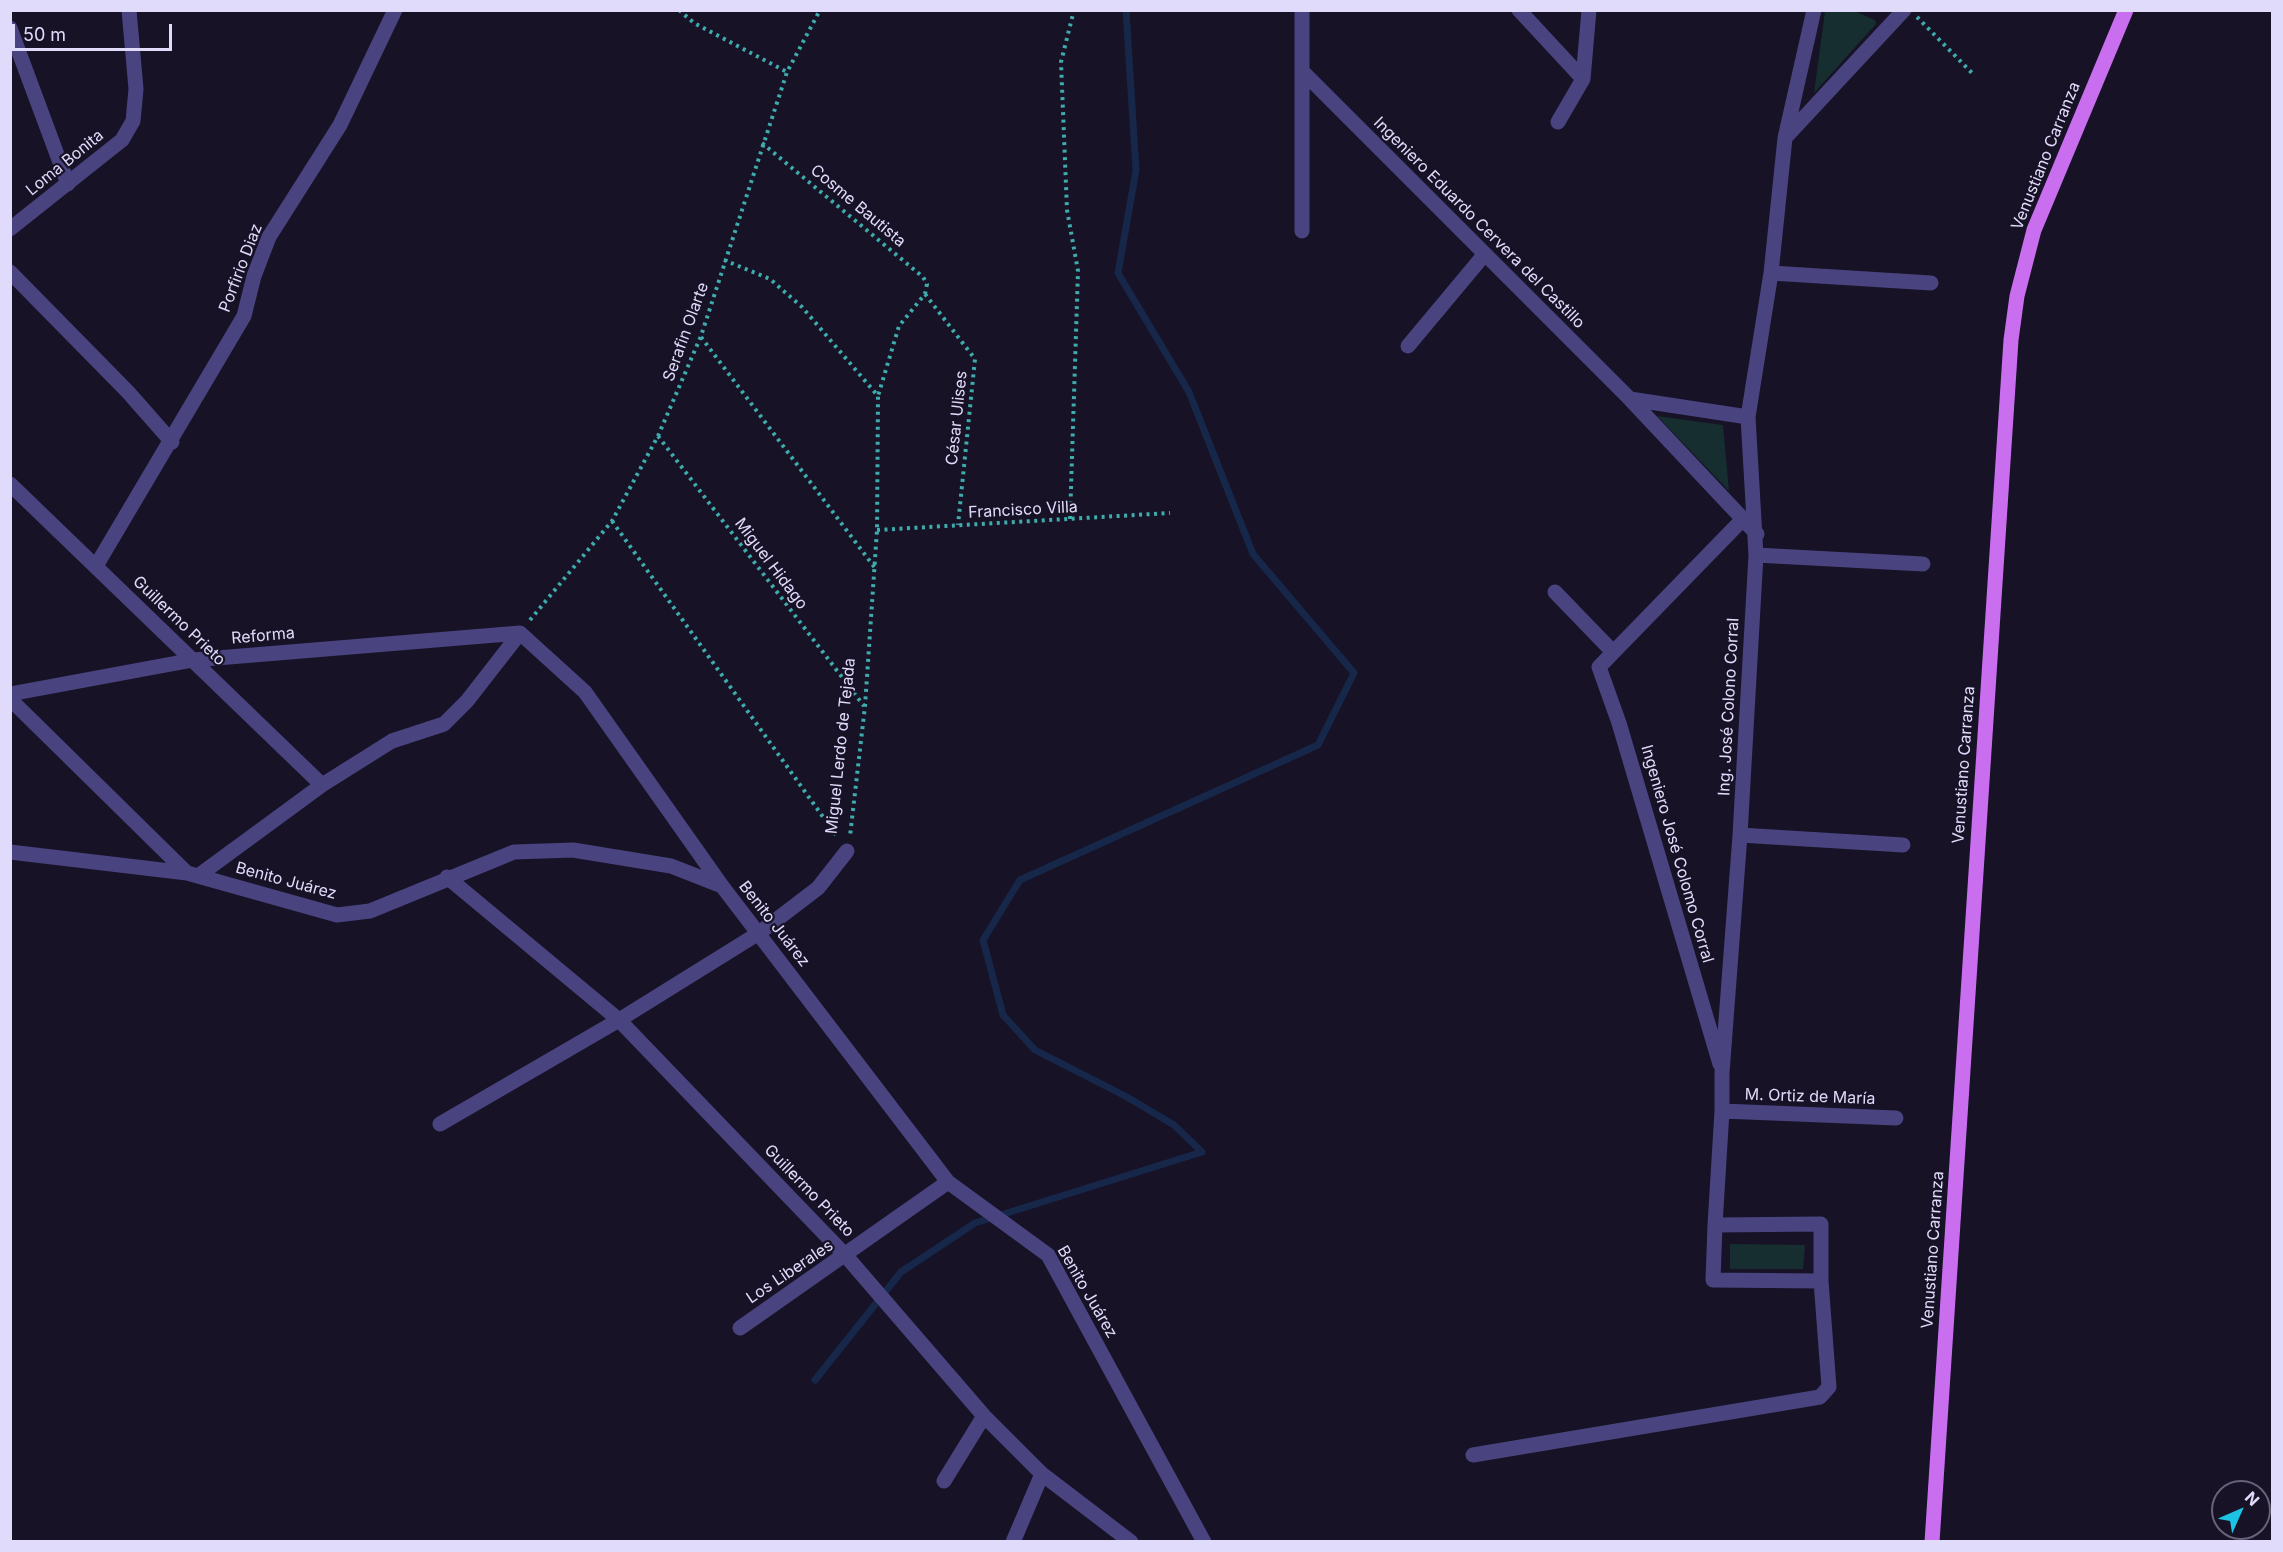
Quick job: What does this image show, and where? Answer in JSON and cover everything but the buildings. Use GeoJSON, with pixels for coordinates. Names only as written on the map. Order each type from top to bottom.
{"type":"FeatureCollection","features":[{"type":"Feature","properties":{"kind":"main road","name":"Venustiano Carranza"},"geometry":{"type":"LineString","coordinates":[[1932,1542],[2011,340],[2017,296],[2034,230],[2126,10]]}},
{"type":"Feature","properties":{"kind":"street","name":"Loma Bonita"},"geometry":{"type":"LineString","coordinates":[[10,229],[122,140],[133,121],[136,89],[129,10]]}},
{"type":"Feature","properties":{"kind":"street","name":"Porfirio Diaz"},"geometry":{"type":"LineString","coordinates":[[96,566],[172,442],[244,316],[254,276],[269,237],[340,125],[395,10]]}},
{"type":"Feature","properties":{"kind":"street"},"geometry":{"type":"LineString","coordinates":[[1302,10],[1302,231]]}},
{"type":"Feature","properties":{"kind":"street"},"geometry":{"type":"LineString","coordinates":[[1519,10],[1583,79]]}},
{"type":"Feature","properties":{"kind":"street"},"geometry":{"type":"LineString","coordinates":[[1558,122],[1583,79],[1589,10]]}},
{"type":"Feature","properties":{"kind":"street","name":"Ing. José Colono Corral"},"geometry":{"type":"LineString","coordinates":[[1814,10],[1785,138],[1771,273],[1748,417],[1757,534],[1740,835],[1722,1073],[1713,1280],[1821,1281]]}},
{"type":"Feature","properties":{"kind":"street"},"geometry":{"type":"LineString","coordinates":[[1785,138],[1904,10]]}},
{"type":"Feature","properties":{"kind":"street"},"geometry":{"type":"LineString","coordinates":[[10,28],[68,184]]}},
{"type":"Feature","properties":{"kind":"street","name":"Ingeniero Eduardo Cervera del Castillo"},"geometry":{"type":"LineString","coordinates":[[1303,72],[1630,399],[1757,534]]}},
{"type":"Feature","properties":{"kind":"street"},"geometry":{"type":"LineString","coordinates":[[1408,346],[1484,255]]}},
{"type":"Feature","properties":{"kind":"street"},"geometry":{"type":"LineString","coordinates":[[10,272],[128,392],[172,442]]}},
{"type":"Feature","properties":{"kind":"street"},"geometry":{"type":"LineString","coordinates":[[1771,273],[1931,283]]}},
{"type":"Feature","properties":{"kind":"street"},"geometry":{"type":"LineString","coordinates":[[1630,399],[1748,417]]}},
{"type":"Feature","properties":{"kind":"street","name":"Guillermo Prieto"},"geometry":{"type":"LineString","coordinates":[[10,484],[322,785]]}},
{"type":"Feature","properties":{"kind":"street","name":"Ingeniero José Colomo Corral"},"geometry":{"type":"LineString","coordinates":[[1722,1073],[1619,723],[1599,667],[1743,519]]}},
{"type":"Feature","properties":{"kind":"street"},"geometry":{"type":"LineString","coordinates":[[1756,555],[1923,564]]}},
{"type":"Feature","properties":{"kind":"street"},"geometry":{"type":"LineString","coordinates":[[1555,592],[1613,652]]}},
{"type":"Feature","properties":{"kind":"street"},"geometry":{"type":"LineString","coordinates":[[10,699],[193,875],[322,785],[392,741],[444,724],[467,701],[520,633],[585,692],[722,886]]}},
{"type":"Feature","properties":{"kind":"street","name":"Reforma"},"geometry":{"type":"LineString","coordinates":[[10,694],[193,660],[520,633]]}},
{"type":"Feature","properties":{"kind":"street"},"geometry":{"type":"LineString","coordinates":[[1740,835],[1904,845]]}},
{"type":"Feature","properties":{"kind":"street","name":"Benito Juárez"},"geometry":{"type":"LineString","coordinates":[[10,852],[193,875],[337,915],[370,911],[514,852],[573,850],[671,866],[722,886],[948,1182],[1048,1255],[1204,1542]]}},
{"type":"Feature","properties":{"kind":"street","name":"Miguel Lerdo de Tejada"},"geometry":{"type":"LineString","coordinates":[[440,1124],[619,1020],[759,933],[818,888],[847,851]]}},
{"type":"Feature","properties":{"kind":"street","name":"Guillermo Prieto"},"geometry":{"type":"LineString","coordinates":[[447,878],[619,1020],[846,1256],[984,1416],[1042,1474],[1131,1542]]}},
{"type":"Feature","properties":{"kind":"street","name":"M. Ortiz de María"},"geometry":{"type":"LineString","coordinates":[[1722,1112],[1896,1118]]}},
{"type":"Feature","properties":{"kind":"street","name":"Los Liberales"},"geometry":{"type":"LineString","coordinates":[[740,1328],[846,1256],[948,1182]]}},
{"type":"Feature","properties":{"kind":"street"},"geometry":{"type":"LineString","coordinates":[[1473,1455],[1820,1397],[1829,1386],[1821,1281],[1821,1224],[1715,1226]]}},
{"type":"Feature","properties":{"kind":"street"},"geometry":{"type":"LineString","coordinates":[[944,1481],[984,1416]]}},
{"type":"Feature","properties":{"kind":"street"},"geometry":{"type":"LineString","coordinates":[[1013,1542],[1042,1474]]}},
{"type":"Feature","properties":{"kind":"path"},"geometry":{"type":"LineString","coordinates":[[679,10],[694,23],[787,72]]}},
{"type":"Feature","properties":{"kind":"path","name":"Serafin Olarte"},"geometry":{"type":"LineString","coordinates":[[520,633],[612,521],[658,436],[701,336],[787,72],[820,10]]}},
{"type":"Feature","properties":{"kind":"path"},"geometry":{"type":"LineString","coordinates":[[1070,519],[1078,272],[1067,210],[1061,62],[1074,10]]}},
{"type":"Feature","properties":{"kind":"path"},"geometry":{"type":"LineString","coordinates":[[1910,10],[1972,73]]}},
{"type":"Feature","properties":{"kind":"path","name":"Cosme Bautista"},"geometry":{"type":"LineString","coordinates":[[762,143],[923,277],[927,284],[925,294]]}},
{"type":"Feature","properties":{"kind":"path"},"geometry":{"type":"LineString","coordinates":[[724,260],[770,279],[802,307],[878,396]]}},
{"type":"Feature","properties":{"kind":"path","name":"Miguel Lerdo de Tejada"},"geometry":{"type":"LineString","coordinates":[[847,851],[855,815],[877,530],[878,396],[899,326],[925,294]]}},
{"type":"Feature","properties":{"kind":"path","name":"César Ulises"},"geometry":{"type":"LineString","coordinates":[[925,294],[975,359],[958,525]]}},
{"type":"Feature","properties":{"kind":"path"},"geometry":{"type":"LineString","coordinates":[[701,336],[874,568]]}},
{"type":"Feature","properties":{"kind":"path","name":"Miguel Hidago"},"geometry":{"type":"LineString","coordinates":[[658,436],[865,706]]}},
{"type":"Feature","properties":{"kind":"path","name":"Francisco Villa"},"geometry":{"type":"LineString","coordinates":[[877,530],[1170,513]]}},
{"type":"Feature","properties":{"kind":"path"},"geometry":{"type":"LineString","coordinates":[[612,521],[847,851]]}},
{"type":"Feature","properties":{"kind":"green space"},"geometry":{"type":"Polygon","coordinates":[[[1825,11],[1854,11],[1875,20],[1876,24],[1814,93],[1825,11]]]}},
{"type":"Feature","properties":{"kind":"green space"},"geometry":{"type":"Polygon","coordinates":[[[1657,416],[1723,425],[1729,491],[1657,416]]]}},
{"type":"Feature","properties":{"kind":"green space"},"geometry":{"type":"Polygon","coordinates":[[[1730,1244],[1805,1245],[1803,1269],[1730,1269],[1730,1244]]]}},
{"type":"Feature","properties":{"kind":"waterway"},"geometry":{"type":"LineString","coordinates":[[815,1380],[901,1272],[975,1223],[1202,1152],[1174,1125],[1127,1097],[1035,1050],[1003,1015],[983,940],[1020,880],[1318,745],[1354,673],[1253,554],[1189,392],[1118,273],[1136,170],[1126,10]]}}]}
